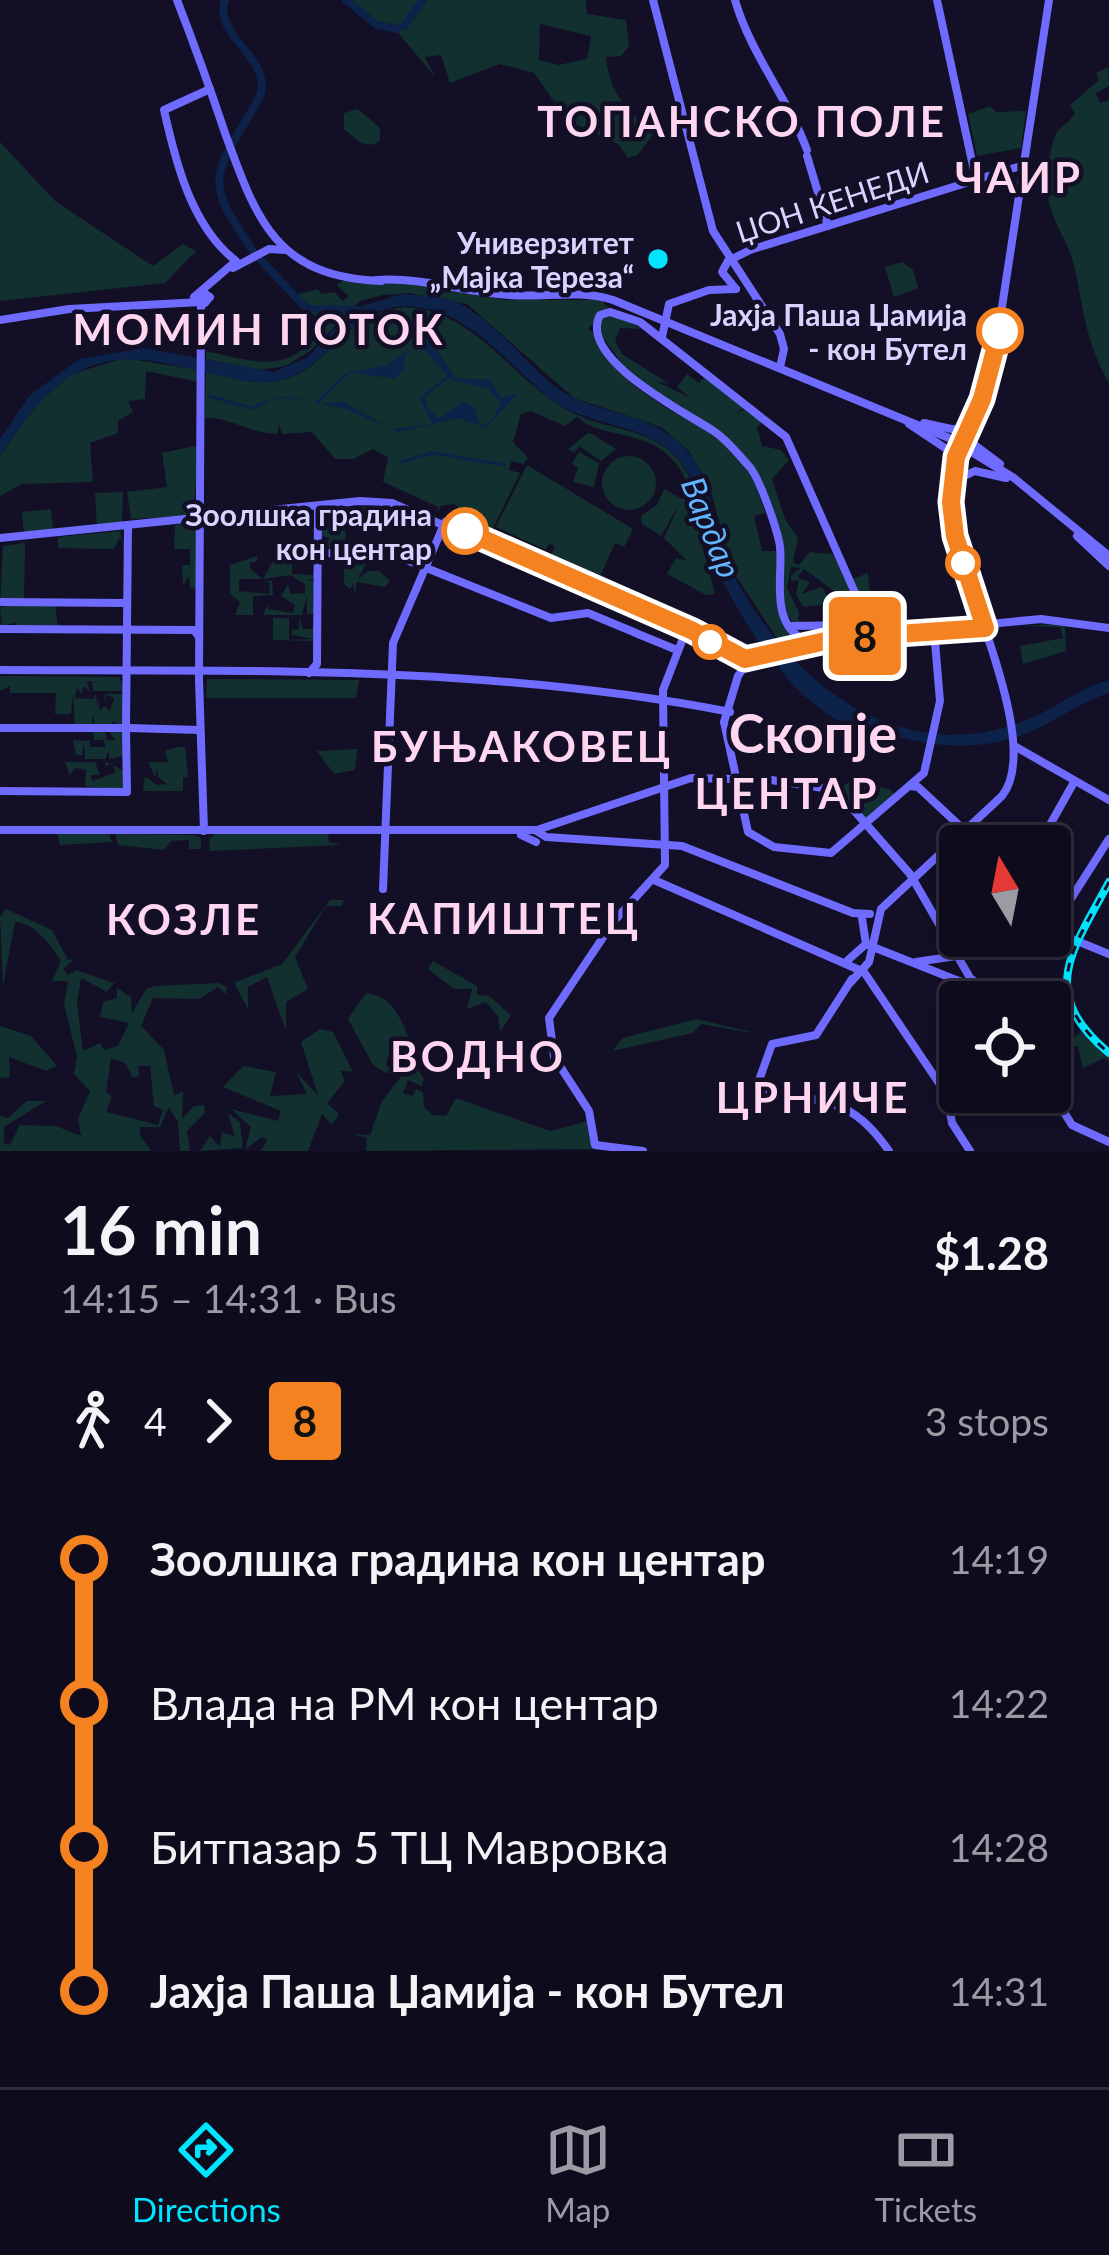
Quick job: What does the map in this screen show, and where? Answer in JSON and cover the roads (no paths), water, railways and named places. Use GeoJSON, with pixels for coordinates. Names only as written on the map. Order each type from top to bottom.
{"type":"FeatureCollection","features":[{"type":"Feature","properties":{"kind":"street"},"geometry":{"type":"LineString","coordinates":[[179,0],[246,199],[276,242],[292,253],[332,273],[376,280],[428,281],[508,298],[578,296],[622,304],[780,364],[982,456],[1109,561]]}},
{"type":"Feature","properties":{"kind":"street"},"geometry":{"type":"LineString","coordinates":[[653,0],[703,197],[731,260],[780,334],[780,364]]}},
{"type":"Feature","properties":{"kind":"street"},"geometry":{"type":"LineString","coordinates":[[735,0],[747,33],[795,113],[828,226]]}},
{"type":"Feature","properties":{"kind":"street"},"geometry":{"type":"LineString","coordinates":[[937,0],[975,178]]}},
{"type":"Feature","properties":{"kind":"street"},"geometry":{"type":"LineString","coordinates":[[1015,772],[987,641],[948,516],[959,436],[981,399],[1000,326],[1047,0]]}},
{"type":"Feature","properties":{"kind":"street"},"geometry":{"type":"LineString","coordinates":[[207,88],[168,104],[164,113],[197,215],[217,247],[238,262]]}},
{"type":"Feature","properties":{"kind":"street","name":"ЏОН КЕНЕДИ"},"geometry":{"type":"LineString","coordinates":[[731,260],[975,178],[1007,170],[1019,172]]}},
{"type":"Feature","properties":{"kind":"street"},"geometry":{"type":"LineString","coordinates":[[183,299],[276,242]]}},
{"type":"Feature","properties":{"kind":"street"},"geometry":{"type":"LineString","coordinates":[[662,338],[670,304],[705,291],[736,289],[722,272],[731,260]]}},
{"type":"Feature","properties":{"kind":"street"},"geometry":{"type":"LineString","coordinates":[[201,827],[198,517],[205,298],[212,283],[238,262]]}},
{"type":"Feature","properties":{"kind":"street"},"geometry":{"type":"LineString","coordinates":[[203,347],[202,318],[211,280]]}},
{"type":"Feature","properties":{"kind":"street"},"geometry":{"type":"LineString","coordinates":[[0,320],[205,298]]}},
{"type":"Feature","properties":{"kind":"street"},"geometry":{"type":"LineString","coordinates":[[183,299],[197,303],[202,318]]}},
{"type":"Feature","properties":{"kind":"street"},"geometry":{"type":"LineString","coordinates":[[604,313],[617,313],[662,338],[791,445],[863,606],[860,621],[840,628],[806,627],[802,643],[777,588],[779,540],[755,472],[720,435],[632,380],[596,323],[604,313]]}},
{"type":"Feature","properties":{"kind":"street"},"geometry":{"type":"LineString","coordinates":[[903,418],[938,434],[976,441]]}},
{"type":"Feature","properties":{"kind":"street"},"geometry":{"type":"LineString","coordinates":[[969,425],[982,456],[975,471]]}},
{"type":"Feature","properties":{"kind":"street"},"geometry":{"type":"LineString","coordinates":[[938,434],[954,460],[975,471],[1011,478],[1109,561]]}},
{"type":"Feature","properties":{"kind":"street"},"geometry":{"type":"LineString","coordinates":[[954,460],[955,536],[978,613],[997,624]]}},
{"type":"Feature","properties":{"kind":"street"},"geometry":{"type":"LineString","coordinates":[[0,540],[318,507],[412,508],[693,631],[743,662],[802,643],[864,634]]}},
{"type":"Feature","properties":{"kind":"street"},"geometry":{"type":"LineString","coordinates":[[309,673],[317,664],[318,507]]}},
{"type":"Feature","properties":{"kind":"street"},"geometry":{"type":"LineString","coordinates":[[214,518],[201,535],[197,630],[201,658],[214,673]]}},
{"type":"Feature","properties":{"kind":"street"},"geometry":{"type":"LineString","coordinates":[[0,791],[127,792],[128,526]]}},
{"type":"Feature","properties":{"kind":"street"},"geometry":{"type":"LineString","coordinates":[[383,889],[394,638],[446,526]]}},
{"type":"Feature","properties":{"kind":"street"},"geometry":{"type":"LineString","coordinates":[[318,553],[394,555],[551,618],[588,613],[677,650]]}},
{"type":"Feature","properties":{"kind":"street"},"geometry":{"type":"LineString","coordinates":[[0,602],[128,603]]}},
{"type":"Feature","properties":{"kind":"street"},"geometry":{"type":"LineString","coordinates":[[969,628],[978,613]]}},
{"type":"Feature","properties":{"kind":"street"},"geometry":{"type":"LineString","coordinates":[[743,662],[727,713],[726,742],[748,832],[774,847],[829,854],[916,784],[930,748],[940,695],[930,632],[1059,620],[1109,630]]}},
{"type":"Feature","properties":{"kind":"street"},"geometry":{"type":"LineString","coordinates":[[987,641],[997,624]]}},
{"type":"Feature","properties":{"kind":"street"},"geometry":{"type":"LineString","coordinates":[[802,643],[830,649],[841,643],[840,628]]}},
{"type":"Feature","properties":{"kind":"street"},"geometry":{"type":"LineString","coordinates":[[969,628],[987,641]]}},
{"type":"Feature","properties":{"kind":"street"},"geometry":{"type":"LineString","coordinates":[[0,629],[197,630]]}},
{"type":"Feature","properties":{"kind":"street"},"geometry":{"type":"LineString","coordinates":[[549,1020],[618,918],[656,881],[669,844],[665,701],[677,650],[693,631]]}},
{"type":"Feature","properties":{"kind":"street"},"geometry":{"type":"LineString","coordinates":[[665,701],[693,631]]}},
{"type":"Feature","properties":{"kind":"street"},"geometry":{"type":"LineString","coordinates":[[317,664],[326,673]]}},
{"type":"Feature","properties":{"kind":"street"},"geometry":{"type":"LineString","coordinates":[[0,672],[391,676],[665,701],[727,713]]}},
{"type":"Feature","properties":{"kind":"street"},"geometry":{"type":"LineString","coordinates":[[201,827],[201,687],[214,673],[391,676]]}},
{"type":"Feature","properties":{"kind":"street"},"geometry":{"type":"LineString","coordinates":[[712,711],[727,713]]}},
{"type":"Feature","properties":{"kind":"street"},"geometry":{"type":"LineString","coordinates":[[0,728],[200,730]]}},
{"type":"Feature","properties":{"kind":"street"},"geometry":{"type":"LineString","coordinates":[[1014,753],[1109,802]]}},
{"type":"Feature","properties":{"kind":"street"},"geometry":{"type":"LineString","coordinates":[[964,825],[1003,789],[1014,753]]}},
{"type":"Feature","properties":{"kind":"street"},"geometry":{"type":"LineString","coordinates":[[857,970],[867,919],[914,881],[1005,793],[1022,761],[1032,759],[1109,802]]}},
{"type":"Feature","properties":{"kind":"street"},"geometry":{"type":"LineString","coordinates":[[538,834],[667,784],[737,782],[829,788],[843,796],[903,866],[939,918]]}},
{"type":"Feature","properties":{"kind":"street"},"geometry":{"type":"LineString","coordinates":[[916,784],[954,825]]}},
{"type":"Feature","properties":{"kind":"street"},"geometry":{"type":"LineString","coordinates":[[1050,825],[1073,784]]}},
{"type":"Feature","properties":{"kind":"street"},"geometry":{"type":"LineString","coordinates":[[0,830],[201,827],[217,832],[513,833],[669,844],[867,919]]}},
{"type":"Feature","properties":{"kind":"street"},"geometry":{"type":"LineString","coordinates":[[1071,901],[1108,845]]}},
{"type":"Feature","properties":{"kind":"street"},"geometry":{"type":"LineString","coordinates":[[914,881],[939,849]]}},
{"type":"Feature","properties":{"kind":"street"},"geometry":{"type":"LineString","coordinates":[[903,866],[921,867]]}},
{"type":"Feature","properties":{"kind":"street"},"geometry":{"type":"LineString","coordinates":[[644,1151],[595,1145],[589,1111],[554,1057],[549,1020],[614,921],[644,885],[656,881],[872,980],[948,1096],[952,1123],[970,1151]]}},
{"type":"Feature","properties":{"kind":"street"},"geometry":{"type":"LineString","coordinates":[[867,919],[866,944],[836,1010],[815,1035],[772,1044],[758,1083],[766,1092],[850,1108],[889,1151]]}},
{"type":"Feature","properties":{"kind":"street"},"geometry":{"type":"LineString","coordinates":[[1071,935],[1109,952]]}},
{"type":"Feature","properties":{"kind":"street"},"geometry":{"type":"LineString","coordinates":[[866,944],[969,980]]}},
{"type":"Feature","properties":{"kind":"street"},"geometry":{"type":"LineString","coordinates":[[932,966],[948,957]]}},
{"type":"Feature","properties":{"kind":"street"},"geometry":{"type":"LineString","coordinates":[[962,957],[969,980]]}},
{"type":"Feature","properties":{"kind":"street"},"geometry":{"type":"LineString","coordinates":[[1063,1113],[1081,1136],[1109,1142]]}},
{"type":"Feature","properties":{"kind":"water","name":"Вардар"},"geometry":{"type":"Polygon","coordinates":[[[402,294],[443,298],[468,308],[569,396],[642,421],[675,439],[705,481],[726,557],[755,610],[814,678],[849,704],[887,723],[929,733],[973,734],[1019,723],[1109,680],[1109,693],[1023,735],[983,744],[930,743],[841,722],[787,678],[743,617],[715,563],[701,505],[683,465],[654,440],[565,408],[479,335],[432,310],[402,306],[378,312],[305,370],[284,380],[247,381],[138,360],[89,367],[51,392],[0,455],[0,439],[30,395],[79,359],[144,348],[274,372],[308,357],[350,310],[402,294]]]}},
{"type":"Feature","properties":{"kind":"water"},"geometry":{"type":"Polygon","coordinates":[[[422,341],[435,346],[455,379],[490,379],[501,398],[518,393],[486,428],[459,418],[398,432],[391,429],[432,424],[419,398],[447,376],[421,345],[411,349],[422,341]],[[448,379],[425,397],[438,419],[463,401],[474,407],[480,425],[490,423],[501,403],[487,388],[448,379]]]}},
{"type":"Feature","properties":{"kind":"water"},"geometry":{"type":"Polygon","coordinates":[[[407,351],[403,370],[394,379],[351,372],[318,404],[286,398],[267,402],[287,396],[314,403],[347,372],[385,366],[407,351]]]}},
{"type":"Feature","properties":{"kind":"water"},"geometry":{"type":"Polygon","coordinates":[[[342,401],[390,429],[346,409],[321,404],[342,401]]]}},
{"type":"Feature","properties":{"kind":"waterway"},"geometry":{"type":"LineString","coordinates":[[225,0],[226,22],[262,83],[258,101],[226,157],[219,185],[229,213],[253,251]]}},
{"type":"Feature","properties":{"kind":"waterway"},"geometry":{"type":"LineString","coordinates":[[346,0],[377,25],[396,29]]}},
{"type":"Feature","properties":{"kind":"waterway"},"geometry":{"type":"LineString","coordinates":[[404,26],[423,0]]}},
{"type":"Feature","properties":{"kind":"waterway"},"geometry":{"type":"LineString","coordinates":[[257,256],[307,309],[358,310]]}},
{"type":"Feature","properties":{"kind":"waterway"},"geometry":{"type":"LineString","coordinates":[[209,396],[251,408],[267,402]]}},
{"type":"Feature","properties":{"kind":"waterway"},"geometry":{"type":"LineString","coordinates":[[401,462],[432,453],[504,465]]}},
{"type":"Feature","properties":{"kind":"tunnel"},"geometry":{"type":"LineString","coordinates":[[864,636],[925,634]]}},
{"type":"Feature","properties":{"kind":"railway"},"geometry":{"type":"LineString","coordinates":[[1109,882],[1074,950],[1067,990],[1073,1010],[1109,1053]]}},
{"type":"Feature","properties":{"kind":"place","name":"Универзитет „Мајка Тереза“"},"geometry":{"type":"Point","coordinates":[658,259]}},
{"type":"Feature","properties":{"kind":"place","name":"Јахја Паша Џамија - кон Бутел"},"geometry":{"type":"Point","coordinates":[1000,331]}},
{"type":"Feature","properties":{"kind":"place","name":"Зоолшка градина кон центар"},"geometry":{"type":"Point","coordinates":[465,531]}},
{"type":"Feature","properties":{"kind":"district","name":"ТОПАНСКО ПОЛЕ"},"geometry":{"type":"Point","coordinates":[742,121]}},
{"type":"Feature","properties":{"kind":"district","name":"ЧАИР"},"geometry":{"type":"Point","coordinates":[1019,177]}},
{"type":"Feature","properties":{"kind":"district","name":"МОМИН ПОТОК"},"geometry":{"type":"Point","coordinates":[259,329]}},
{"type":"Feature","properties":{"kind":"district","name":"Скопје"},"geometry":{"type":"Point","coordinates":[813,732]}},
{"type":"Feature","properties":{"kind":"district","name":"БУЊАКОВЕЦ"},"geometry":{"type":"Point","coordinates":[522,746]}},
{"type":"Feature","properties":{"kind":"district","name":"ЦЕНТАР"},"geometry":{"type":"Point","coordinates":[787,793]}},
{"type":"Feature","properties":{"kind":"district","name":"КАПИШТЕЦ"},"geometry":{"type":"Point","coordinates":[504,918]}},
{"type":"Feature","properties":{"kind":"district","name":"КОЗЛЕ"},"geometry":{"type":"Point","coordinates":[184,919]}},
{"type":"Feature","properties":{"kind":"district","name":"ВОДНО"},"geometry":{"type":"Point","coordinates":[478,1056]}},
{"type":"Feature","properties":{"kind":"district","name":"ЦРНИЧЕ"},"geometry":{"type":"Point","coordinates":[813,1097]}}]}
